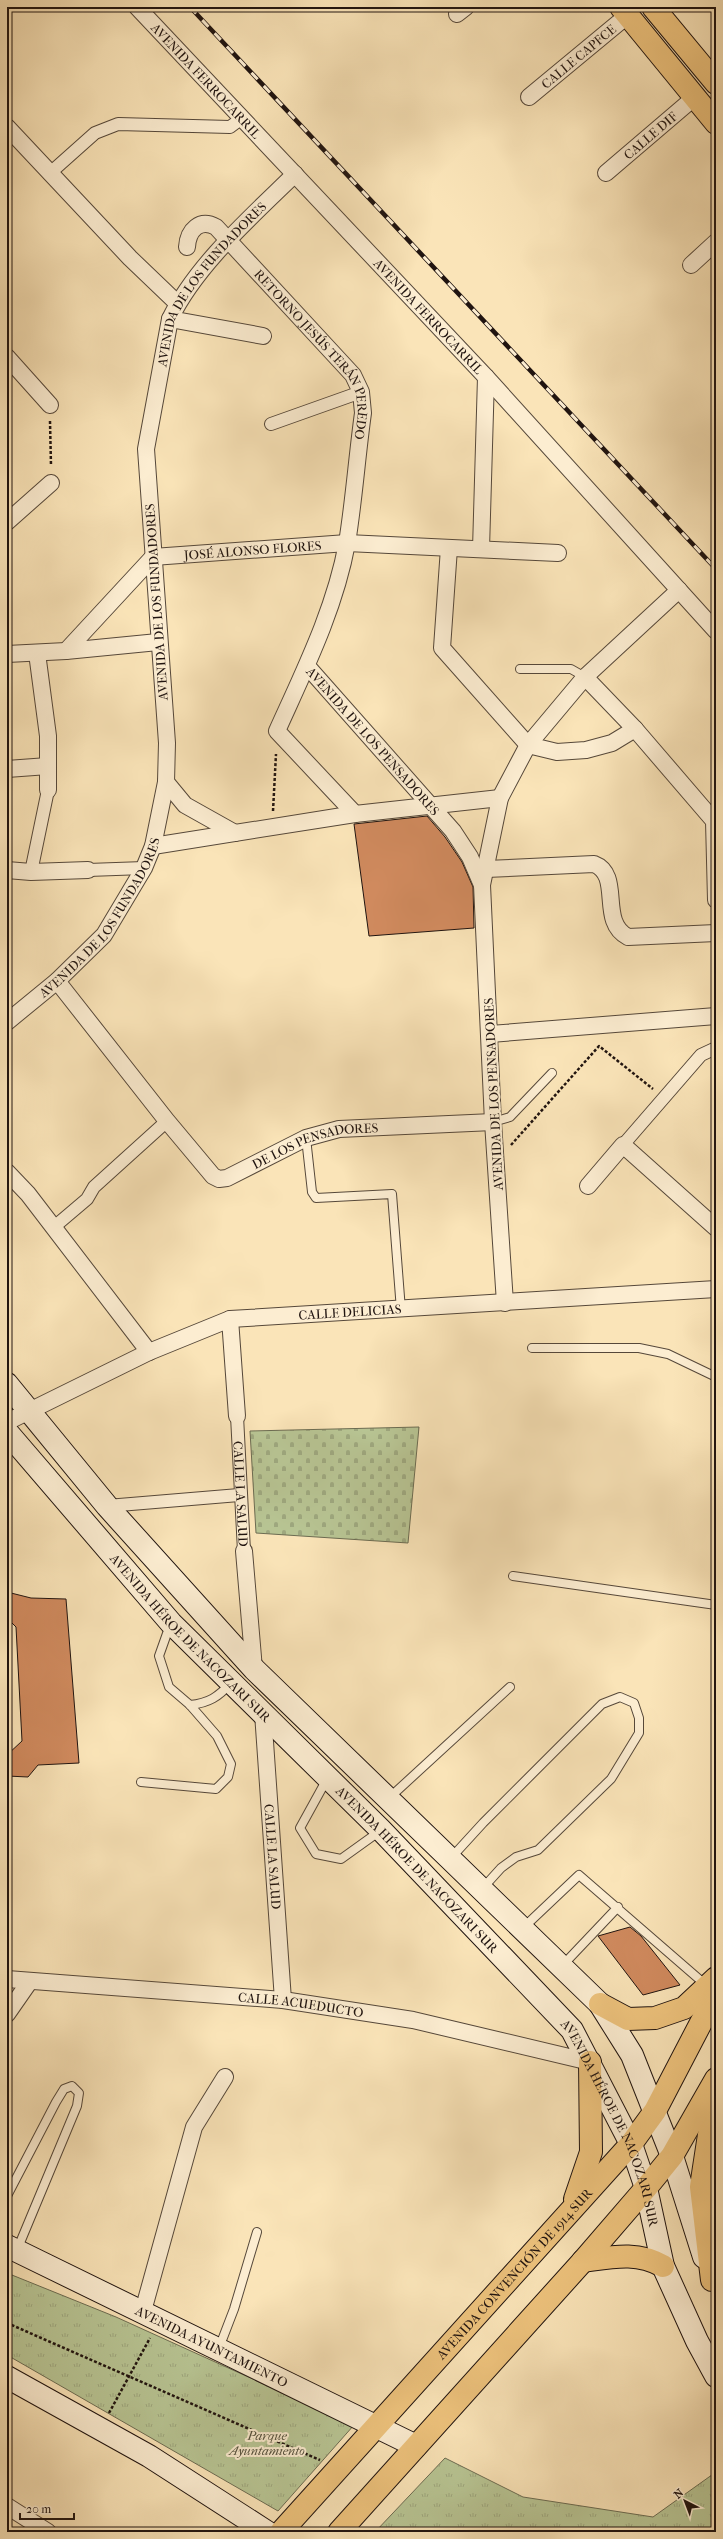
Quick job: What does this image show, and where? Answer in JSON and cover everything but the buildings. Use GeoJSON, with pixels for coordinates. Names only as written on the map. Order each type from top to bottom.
{"type":"FeatureCollection","features":[{"type":"Feature","properties":{"kind":"main road"},"geometry":{"type":"LineString","coordinates":[[653,7],[715,80]]}},
{"type":"Feature","properties":{"kind":"main road"},"geometry":{"type":"LineString","coordinates":[[624,11],[716,123]]}},
{"type":"Feature","properties":{"kind":"main road","name":"AVENIDA HÉROE DE NACOZARI SUR"},"geometry":{"type":"LineString","coordinates":[[7,1384],[107,1506],[254,1669],[600,2004],[632,2055],[672,2156],[714,2285]]}},
{"type":"Feature","properties":{"kind":"main road","name":"AVENIDA HÉROE DE NACOZARI SUR"},"geometry":{"type":"LineString","coordinates":[[7,1432],[171,1623],[381,1830],[572,2030],[590,2062],[631,2144],[646,2188],[663,2266],[716,2376]]}},
{"type":"Feature","properties":{"kind":"main road"},"geometry":{"type":"LineString","coordinates":[[600,2004],[628,2019],[655,2018],[684,2008],[714,1988]]}},
{"type":"Feature","properties":{"kind":"main road","name":"AVENIDA CONVENCIÓN DE 1914 SUR"},"geometry":{"type":"LineString","coordinates":[[281,2532],[631,2144],[655,2112],[714,1988]]}},
{"type":"Feature","properties":{"kind":"main road"},"geometry":{"type":"LineString","coordinates":[[570,2210],[586,2173],[591,2152],[590,2062]]}},
{"type":"Feature","properties":{"kind":"main road"},"geometry":{"type":"LineString","coordinates":[[339,2532],[583,2261],[646,2188],[672,2156],[716,2079]]}},
{"type":"Feature","properties":{"kind":"main road"},"geometry":{"type":"LineString","coordinates":[[714,2285],[701,2187],[716,2089]]}},
{"type":"Feature","properties":{"kind":"main road","name":"AVENIDA AYUNTAMIENTO"},"geometry":{"type":"LineString","coordinates":[[12,2248],[377,2425],[416,2446]]}},
{"type":"Feature","properties":{"kind":"main road"},"geometry":{"type":"LineString","coordinates":[[583,2261],[630,2255],[650,2258],[663,2266]]}},
{"type":"Feature","properties":{"kind":"main road"},"geometry":{"type":"LineString","coordinates":[[7,2377],[149,2456],[267,2532]]}},
{"type":"Feature","properties":{"kind":"street","name":"AVENIDA FERROCARRIL"},"geometry":{"type":"LineString","coordinates":[[137,7],[486,377],[716,631]]}},
{"type":"Feature","properties":{"kind":"street","name":"CALLE CAPFCE"},"geometry":{"type":"LineString","coordinates":[[529,97],[624,11]]}},
{"type":"Feature","properties":{"kind":"street","name":"CALLE DIF"},"geometry":{"type":"LineString","coordinates":[[606,174],[695,97]]}},
{"type":"Feature","properties":{"kind":"street"},"geometry":{"type":"LineString","coordinates":[[49,174],[95,133],[118,124],[230,127],[242,118]]}},
{"type":"Feature","properties":{"kind":"street"},"geometry":{"type":"LineString","coordinates":[[7,127],[49,174],[178,303]]}},
{"type":"Feature","properties":{"kind":"street","name":"AVENIDA DE LOS FUNDADORES"},"geometry":{"type":"LineString","coordinates":[[7,1022],[57,981],[104,935],[144,868],[154,846],[166,782],[167,743],[158,642],[146,449],[170,319],[178,303],[228,240],[295,174]]}},
{"type":"Feature","properties":{"kind":"street","name":"RETORNO JESÚS TERÁN PEREDO"},"geometry":{"type":"LineString","coordinates":[[187,247],[187,236],[191,230],[200,225],[212,224],[216,227],[353,375],[361,392],[363,413],[347,543]]}},
{"type":"Feature","properties":{"kind":"street"},"geometry":{"type":"LineString","coordinates":[[691,265],[716,242]]}},
{"type":"Feature","properties":{"kind":"street","name":"RETORNO JESÚS TERÁN PEREDO"},"geometry":{"type":"LineString","coordinates":[[170,319],[263,336]]}},
{"type":"Feature","properties":{"kind":"street"},"geometry":{"type":"LineString","coordinates":[[7,357],[50,405]]}},
{"type":"Feature","properties":{"kind":"street"},"geometry":{"type":"LineString","coordinates":[[481,549],[486,377]]}},
{"type":"Feature","properties":{"kind":"street"},"geometry":{"type":"LineString","coordinates":[[271,424],[361,392]]}},
{"type":"Feature","properties":{"kind":"street"},"geometry":{"type":"LineString","coordinates":[[7,522],[52,483]]}},
{"type":"Feature","properties":{"kind":"street","name":"JOSÉ ALONSO FLORES"},"geometry":{"type":"LineString","coordinates":[[153,557],[347,543],[558,553]]}},
{"type":"Feature","properties":{"kind":"street","name":"AVENIDA DE LOS PENSADORES"},"geometry":{"type":"LineString","coordinates":[[347,543],[337,583],[306,666],[453,831],[470,857],[482,885]]}},
{"type":"Feature","properties":{"kind":"street"},"geometry":{"type":"LineString","coordinates":[[449,548],[442,648],[528,745],[557,752],[586,750],[612,743],[635,729]]}},
{"type":"Feature","properties":{"kind":"street"},"geometry":{"type":"LineString","coordinates":[[66,651],[153,557]]}},
{"type":"Feature","properties":{"kind":"street","name":"AVENIDA DE LOS PENSADORES"},"geometry":{"type":"LineString","coordinates":[[505,1304],[493,1122],[482,885],[500,798],[528,745],[585,677],[679,590]]}},
{"type":"Feature","properties":{"kind":"street"},"geometry":{"type":"LineString","coordinates":[[7,654],[66,651],[158,642]]}},
{"type":"Feature","properties":{"kind":"street"},"geometry":{"type":"LineString","coordinates":[[31,872],[48,790],[48,736],[37,652]]}},
{"type":"Feature","properties":{"kind":"street"},"geometry":{"type":"LineString","coordinates":[[306,666],[277,731],[355,814]]}},
{"type":"Feature","properties":{"kind":"street"},"geometry":{"type":"LineString","coordinates":[[585,677],[635,729],[714,821],[716,900]]}},
{"type":"Feature","properties":{"kind":"street"},"geometry":{"type":"LineString","coordinates":[[7,769],[48,766]]}},
{"type":"Feature","properties":{"kind":"street"},"geometry":{"type":"LineString","coordinates":[[166,782],[185,805],[235,833]]}},
{"type":"Feature","properties":{"kind":"street"},"geometry":{"type":"LineString","coordinates":[[154,846],[355,814],[500,798]]}},
{"type":"Feature","properties":{"kind":"street"},"geometry":{"type":"LineString","coordinates":[[486,869],[594,864],[602,867],[607,875],[613,922],[620,933],[628,937],[716,933]]}},
{"type":"Feature","properties":{"kind":"street"},"geometry":{"type":"LineString","coordinates":[[7,870],[31,872],[144,868]]}},
{"type":"Feature","properties":{"kind":"street"},"geometry":{"type":"LineString","coordinates":[[54,1227],[87,1199],[94,1187],[167,1121],[57,981]]}},
{"type":"Feature","properties":{"kind":"street"},"geometry":{"type":"LineString","coordinates":[[490,1034],[716,1016]]}},
{"type":"Feature","properties":{"kind":"street"},"geometry":{"type":"LineString","coordinates":[[588,1186],[701,1055],[716,1048]]}},
{"type":"Feature","properties":{"kind":"street","name":"DE LOS PENSADORES"},"geometry":{"type":"LineString","coordinates":[[167,1121],[213,1176],[219,1179],[227,1178],[306,1138],[339,1129],[493,1122]]}},
{"type":"Feature","properties":{"kind":"street"},"geometry":{"type":"LineString","coordinates":[[623,1146],[716,1228]]}},
{"type":"Feature","properties":{"kind":"street"},"geometry":{"type":"LineString","coordinates":[[7,1172],[28,1194],[150,1352]]}},
{"type":"Feature","properties":{"kind":"street","name":"CALLE DELICIAS"},"geometry":{"type":"LineString","coordinates":[[7,1422],[150,1352],[230,1319],[505,1304],[716,1289]]}},
{"type":"Feature","properties":{"kind":"street","name":"CALLE LA SALUD"},"geometry":{"type":"LineString","coordinates":[[230,1319],[237,1416],[239,1495],[254,1669]]}},
{"type":"Feature","properties":{"kind":"street"},"geometry":{"type":"LineString","coordinates":[[107,1506],[239,1495]]}},
{"type":"Feature","properties":{"kind":"street","name":"CALLE LA SALUD"},"geometry":{"type":"LineString","coordinates":[[263,1713],[283,2000]]}},
{"type":"Feature","properties":{"kind":"street","name":"CALLE ACUEDUCTO"},"geometry":{"type":"LineString","coordinates":[[7,1979],[283,2000],[412,2020],[590,2062]]}},
{"type":"Feature","properties":{"kind":"street"},"geometry":{"type":"LineString","coordinates":[[7,2014],[30,1981]]}},
{"type":"Feature","properties":{"kind":"street"},"geometry":{"type":"LineString","coordinates":[[152,2315],[194,2126],[225,2077]]}},
{"type":"Feature","properties":{"kind":"street"},"geometry":{"type":"LineString","coordinates":[[7,2506],[48,2532]]}},
{"type":"Feature","properties":{"kind":"lane"},"geometry":{"type":"LineString","coordinates":[[520,669],[570,669],[585,677]]}},
{"type":"Feature","properties":{"kind":"lane"},"geometry":{"type":"LineString","coordinates":[[493,1122],[510,1117],[552,1074]]}},
{"type":"Feature","properties":{"kind":"lane"},"geometry":{"type":"LineString","coordinates":[[306,1138],[312,1192],[316,1198],[392,1194],[401,1310]]}},
{"type":"Feature","properties":{"kind":"lane"},"geometry":{"type":"LineString","coordinates":[[532,1348],[639,1348],[668,1354],[716,1376]]}},
{"type":"Feature","properties":{"kind":"lane"},"geometry":{"type":"LineString","coordinates":[[513,1576],[716,1605]]}},
{"type":"Feature","properties":{"kind":"lane"},"geometry":{"type":"LineString","coordinates":[[141,1782],[216,1789],[228,1777],[231,1764],[227,1753],[217,1736],[190,1705],[169,1687],[159,1656],[171,1623]]}},
{"type":"Feature","properties":{"kind":"lane"},"geometry":{"type":"LineString","coordinates":[[190,1705],[206,1703],[218,1696],[232,1683]]}},
{"type":"Feature","properties":{"kind":"lane"},"geometry":{"type":"LineString","coordinates":[[388,1799],[510,1687]]}},
{"type":"Feature","properties":{"kind":"lane"},"geometry":{"type":"LineString","coordinates":[[450,1859],[602,1704],[620,1697],[634,1704],[639,1718],[639,1733],[611,1779],[538,1850],[516,1857],[501,1868],[482,1890]]}},
{"type":"Feature","properties":{"kind":"lane"},"geometry":{"type":"LineString","coordinates":[[327,1778],[314,1806],[300,1828],[316,1854],[341,1859],[381,1830]]}},
{"type":"Feature","properties":{"kind":"lane"},"geometry":{"type":"LineString","coordinates":[[522,1928],[579,1876],[714,1988]]}},
{"type":"Feature","properties":{"kind":"lane"},"geometry":{"type":"LineString","coordinates":[[561,1966],[618,1907]]}},
{"type":"Feature","properties":{"kind":"lane"},"geometry":{"type":"LineString","coordinates":[[7,2196],[56,2102],[64,2090],[72,2086],[79,2093],[77,2106],[12,2248]]}},
{"type":"Feature","properties":{"kind":"lane"},"geometry":{"type":"LineString","coordinates":[[219,2348],[234,2309],[257,2232]]}},
{"type":"Feature","properties":{"kind":"path"},"geometry":{"type":"LineString","coordinates":[[50,405],[52,483]]}},
{"type":"Feature","properties":{"kind":"path"},"geometry":{"type":"LineString","coordinates":[[272,828],[277,731]]}},
{"type":"Feature","properties":{"kind":"path"},"geometry":{"type":"LineString","coordinates":[[496,1161],[599,1046],[664,1098]]}},
{"type":"Feature","properties":{"kind":"path"},"geometry":{"type":"LineString","coordinates":[[100,2429],[129,2376],[152,2315]]}},
{"type":"Feature","properties":{"kind":"path"},"geometry":{"type":"LineString","coordinates":[[7,2323],[338,2468]]}},
{"type":"Feature","properties":{"kind":"green space"},"geometry":{"type":"Polygon","coordinates":[[[419,1427],[408,1543],[256,1533],[250,1431],[419,1427]]]}},
{"type":"Feature","properties":{"kind":"green space","name":"Parque Ayuntamiento"},"geometry":{"type":"Polygon","coordinates":[[[7,2273],[116,2317],[354,2425],[278,2511],[7,2355],[7,2273]]]}},
{"type":"Feature","properties":{"kind":"green space"},"geometry":{"type":"Polygon","coordinates":[[[445,2458],[523,2497],[653,2517],[716,2472],[716,2532],[375,2532],[445,2458]]]}},
{"type":"Feature","properties":{"kind":"railway"},"geometry":{"type":"LineString","coordinates":[[190,7],[716,569]]}}]}
